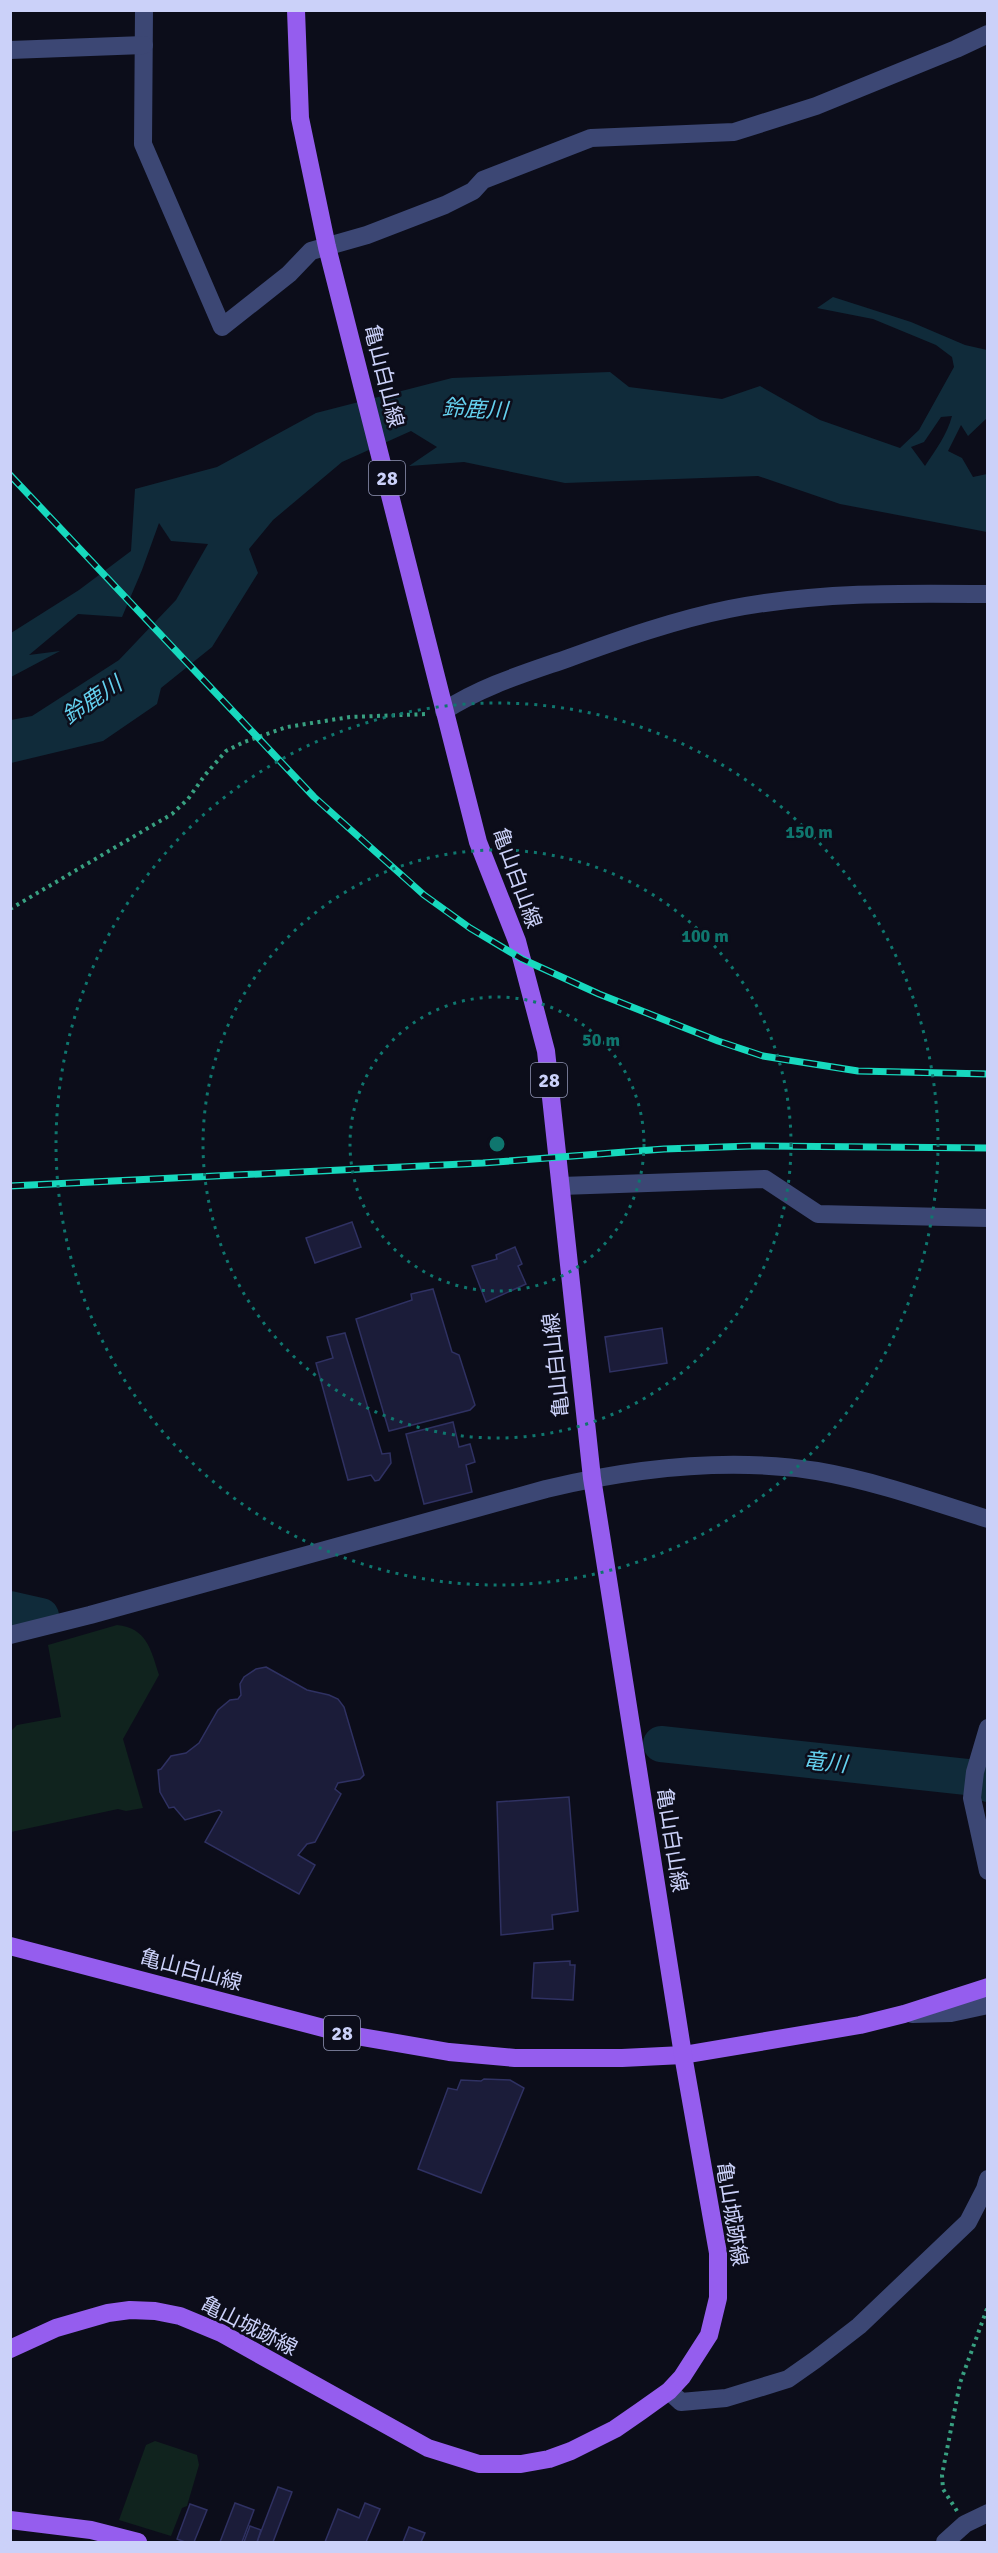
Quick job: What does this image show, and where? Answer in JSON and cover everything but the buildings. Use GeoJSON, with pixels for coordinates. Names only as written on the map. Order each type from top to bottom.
{"type":"FeatureCollection","features":[{"type":"Feature","properties":{"kind":"main road","name":"亀山白山線"},"geometry":{"type":"LineString","coordinates":[[10,1946],[339,2032],[394,2044],[515,2058],[622,2058],[683,2055],[592,1478],[576,1350],[546,1051],[514,933],[478,843],[330,254],[300,118],[296,10]]}},
{"type":"Feature","properties":{"kind":"main road"},"geometry":{"type":"LineString","coordinates":[[683,2055],[860,2025],[904,2014],[987,1987]]}},
{"type":"Feature","properties":{"kind":"main road","name":"亀山城跡線"},"geometry":{"type":"LineString","coordinates":[[10,2349],[56,2328],[108,2313],[130,2310],[155,2311],[180,2316],[221,2333],[428,2448],[479,2463],[521,2464],[549,2459],[571,2451],[615,2429],[669,2391],[693,2363],[709,2335],[718,2298],[720,2277],[718,2253],[683,2055]]}},
{"type":"Feature","properties":{"kind":"main road"},"geometry":{"type":"LineString","coordinates":[[10,2520],[91,2530],[136,2542]]}},
{"type":"Feature","properties":{"kind":"street"},"geometry":{"type":"LineString","coordinates":[[144,10],[143,144],[222,327],[289,274],[311,251],[330,254],[367,235],[445,205],[473,191],[483,180],[591,138],[734,132],[816,106],[987,34]]}},
{"type":"Feature","properties":{"kind":"street"},"geometry":{"type":"LineString","coordinates":[[10,50],[144,45]]}},
{"type":"Feature","properties":{"kind":"street"},"geometry":{"type":"LineString","coordinates":[[442,704],[460,700],[502,681],[633,635],[730,608],[820,597],[887,593],[987,594]]}},
{"type":"Feature","properties":{"kind":"street"},"geometry":{"type":"LineString","coordinates":[[561,1186],[765,1179],[818,1214],[987,1218]]}},
{"type":"Feature","properties":{"kind":"street"},"geometry":{"type":"LineString","coordinates":[[10,1635],[592,1478],[705,1465],[740,1464],[815,1471],[883,1486],[987,1519]]}},
{"type":"Feature","properties":{"kind":"street"},"geometry":{"type":"LineString","coordinates":[[987,1728],[974,1780],[972,1798],[987,1871]]}},
{"type":"Feature","properties":{"kind":"street"},"geometry":{"type":"LineString","coordinates":[[904,2014],[951,2013],[987,2005]]}},
{"type":"Feature","properties":{"kind":"street"},"geometry":{"type":"LineString","coordinates":[[669,2391],[681,2402],[726,2398],[788,2379],[859,2326],[968,2222],[985,2189],[987,2179]]}},
{"type":"Feature","properties":{"kind":"street"},"geometry":{"type":"LineString","coordinates":[[945,2542],[965,2524],[987,2513]]}},
{"type":"Feature","properties":{"kind":"path"},"geometry":{"type":"LineString","coordinates":[[10,909],[172,814],[188,799],[226,751],[244,742],[287,727],[350,717],[427,714],[442,704]]}},
{"type":"Feature","properties":{"kind":"path"},"geometry":{"type":"LineString","coordinates":[[965,2524],[943,2489],[942,2475],[960,2383],[987,2306]]}},
{"type":"Feature","properties":{"kind":"green space"},"geometry":{"type":"Polygon","coordinates":[[[117,1625],[127,1627],[141,1636],[150,1649],[159,1675],[123,1739],[143,1808],[126,1811],[118,1809],[11,1832],[11,1731],[17,1725],[61,1717],[48,1645],[117,1625]]]}},
{"type":"Feature","properties":{"kind":"green space"},"geometry":{"type":"Polygon","coordinates":[[[155,2441],[197,2455],[199,2465],[187,2506],[182,2508],[171,2536],[119,2520],[146,2445],[155,2441]]]}},
{"type":"Feature","properties":{"kind":"water","name":"鈴鹿川"},"geometry":{"type":"Polygon","coordinates":[[[833,297],[911,322],[965,345],[987,350],[987,418],[968,436],[961,425],[948,451],[962,458],[973,477],[987,474],[987,532],[840,504],[758,476],[565,483],[464,462],[409,466],[437,447],[411,431],[342,462],[273,520],[249,549],[258,573],[212,647],[161,688],[157,704],[103,741],[11,763],[11,720],[32,716],[119,660],[176,600],[208,544],[171,541],[159,523],[122,617],[78,614],[29,655],[60,651],[11,677],[11,633],[79,590],[131,551],[135,489],[217,467],[316,413],[452,378],[610,372],[629,387],[722,399],[760,386],[820,420],[900,448],[919,430],[954,367],[952,357],[936,345],[873,319],[817,308],[833,297]],[[952,416],[941,417],[924,442],[911,447],[925,466],[947,430],[952,416]]]}},
{"type":"Feature","properties":{"kind":"waterway","name":"竜川"},"geometry":{"type":"LineString","coordinates":[[10,1609],[41,1616]]}},
{"type":"Feature","properties":{"kind":"waterway","name":"竜川"},"geometry":{"type":"LineString","coordinates":[[661,1744],[967,1777],[988,1784]]}},
{"type":"Feature","properties":{"kind":"railway"},"geometry":{"type":"LineString","coordinates":[[10,475],[314,797],[424,895],[470,928],[522,959],[599,994],[718,1041],[763,1056],[858,1071],[988,1074]]}},
{"type":"Feature","properties":{"kind":"railway"},"geometry":{"type":"LineString","coordinates":[[10,1186],[483,1163],[664,1149],[751,1146],[988,1148]]}}]}
